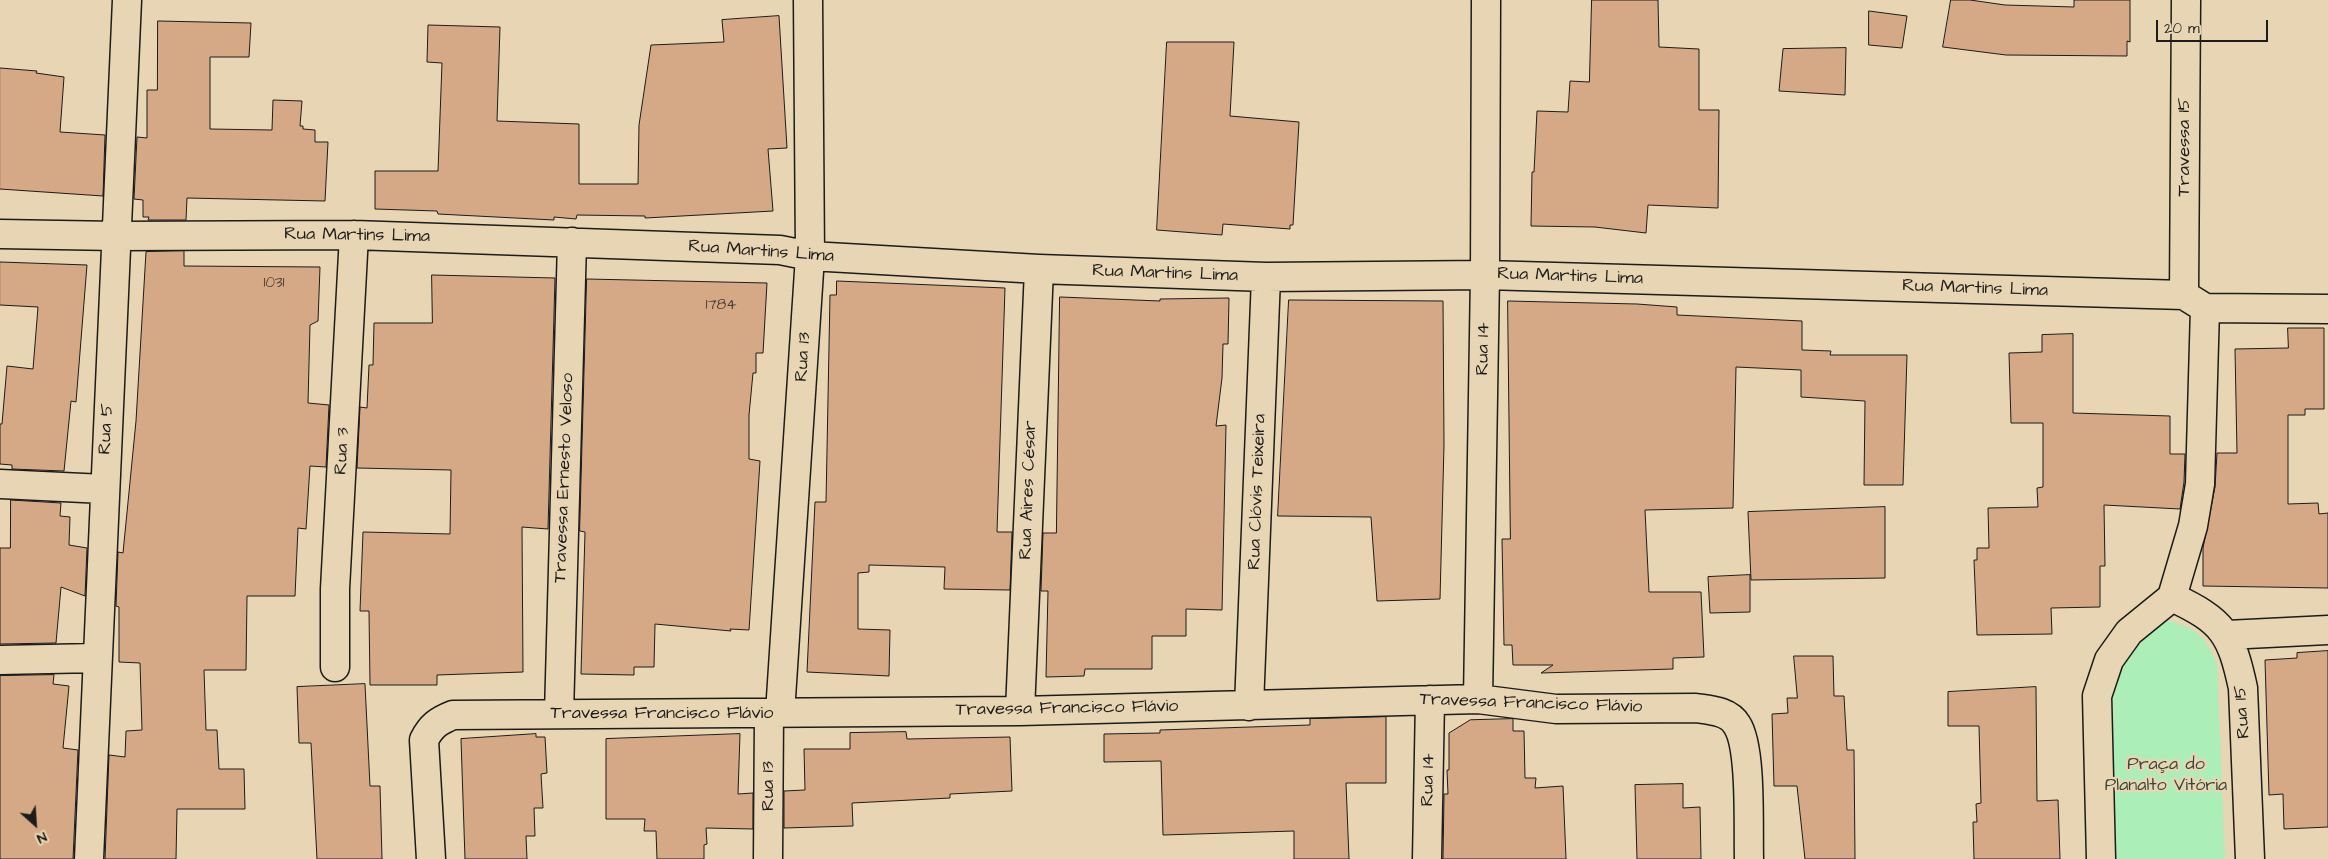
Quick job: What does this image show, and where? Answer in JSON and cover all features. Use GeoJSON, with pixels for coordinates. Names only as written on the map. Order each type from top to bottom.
{"type":"FeatureCollection","features":[{"type":"Feature","properties":{"kind":"street","name":"Rua 5"},"geometry":{"type":"LineString","coordinates":[[89,859],[96,658],[127,0]]}},
{"type":"Feature","properties":{"kind":"street","name":"Rua 13"},"geometry":{"type":"LineString","coordinates":[[768,859],[775,713],[810,256],[808,0]]}},
{"type":"Feature","properties":{"kind":"street","name":"Rua 14"},"geometry":{"type":"LineString","coordinates":[[1478,699],[1485,275],[1486,0]]}},
{"type":"Feature","properties":{"kind":"street","name":"Travessa 15"},"geometry":{"type":"LineString","coordinates":[[2186,0],[2195,301]]}},
{"type":"Feature","properties":{"kind":"street","name":"Rua Martins Lima"},"geometry":{"type":"LineString","coordinates":[[0,234],[117,236],[354,235],[572,242],[780,250],[810,256],[1038,269],[1266,278],[1485,275],[2195,301],[2328,309]]}},
{"type":"Feature","properties":{"kind":"street","name":"Rua 3"},"geometry":{"type":"LineString","coordinates":[[335,667],[335,589],[354,235]]}},
{"type":"Feature","properties":{"kind":"street","name":"Travessa Ernesto Veloso"},"geometry":{"type":"LineString","coordinates":[[559,714],[572,242]]}},
{"type":"Feature","properties":{"kind":"street","name":"Rua Aires César"},"geometry":{"type":"LineString","coordinates":[[1020,711],[1038,269]]}},
{"type":"Feature","properties":{"kind":"street","name":"Rua Clóvis Teixeira"},"geometry":{"type":"LineString","coordinates":[[1249,706],[1266,278]]}},
{"type":"Feature","properties":{"kind":"street"},"geometry":{"type":"LineString","coordinates":[[2100,859],[2097,696],[2109,660],[2129,632],[2172,597],[2193,526],[2200,484],[2195,301]]}},
{"type":"Feature","properties":{"kind":"street"},"geometry":{"type":"LineString","coordinates":[[0,484],[104,489]]}},
{"type":"Feature","properties":{"kind":"street","name":"Rua 15"},"geometry":{"type":"LineString","coordinates":[[2172,597],[2198,609],[2214,621],[2227,634],[2238,662],[2243,688],[2250,859]]}},
{"type":"Feature","properties":{"kind":"street"},"geometry":{"type":"LineString","coordinates":[[2227,634],[2328,630]]}},
{"type":"Feature","properties":{"kind":"street"},"geometry":{"type":"LineString","coordinates":[[0,660],[96,658]]}},
{"type":"Feature","properties":{"kind":"street","name":"Travessa Francisco Flávio"},"geometry":{"type":"LineString","coordinates":[[431,859],[424,740],[429,729],[438,721],[452,715],[1020,711],[1478,699],[1556,708],[1696,708],[1719,711],[1737,724],[1746,748],[1749,859]]}},
{"type":"Feature","properties":{"kind":"street","name":"Rua 14"},"geometry":{"type":"LineString","coordinates":[[1427,859],[1430,700]]}},
{"type":"Feature","properties":{"kind":"green space","name":"Praça do Planalto Vitória"},"geometry":{"type":"Polygon","coordinates":[[[2165,620],[2185,626],[2198,634],[2208,646],[2217,664],[2225,859],[2112,859],[2110,703],[2115,678],[2130,643],[2165,620]]]}},
{"type":"Feature","properties":{"kind":"building"},"geometry":{"type":"Polygon","coordinates":[[[1592,0],[1658,0],[1659,47],[1699,49],[1699,110],[1719,110],[1718,208],[1648,205],[1646,233],[1595,227],[1531,226],[1532,172],[1534,172],[1537,111],[1568,112],[1570,81],[1589,82],[1592,0]]]}},
{"type":"Feature","properties":{"kind":"building"},"geometry":{"type":"Polygon","coordinates":[[[1951,0],[1970,0],[2005,5],[2074,7],[2074,0],[2130,0],[2130,42],[2127,41],[2127,56],[2006,55],[1943,47],[1951,0]]]}},
{"type":"Feature","properties":{"kind":"building"},"geometry":{"type":"Polygon","coordinates":[[[1869,11],[1907,16],[1902,48],[1869,45],[1869,11]]]}},
{"type":"Feature","properties":{"kind":"building"},"geometry":{"type":"Polygon","coordinates":[[[779,16],[787,148],[768,149],[773,211],[645,218],[645,216],[577,215],[576,219],[554,217],[554,220],[438,214],[437,211],[375,209],[375,171],[438,171],[442,63],[427,62],[428,25],[500,27],[497,121],[579,124],[579,184],[638,184],[639,125],[651,45],[724,42],[722,20],[779,16]]]}},
{"type":"Feature","properties":{"kind":"building"},"geometry":{"type":"Polygon","coordinates":[[[158,21],[251,23],[249,57],[210,57],[210,129],[272,130],[273,100],[302,101],[300,126],[303,126],[303,129],[315,130],[315,142],[328,142],[325,201],[187,198],[186,220],[148,220],[149,217],[143,217],[143,200],[134,199],[137,137],[147,138],[147,90],[157,90],[158,21]]]}},
{"type":"Feature","properties":{"kind":"building"},"geometry":{"type":"Polygon","coordinates":[[[1167,42],[1234,42],[1230,116],[1299,122],[1293,225],[1290,225],[1290,229],[1223,224],[1222,235],[1157,230],[1167,42]]]}},
{"type":"Feature","properties":{"kind":"building"},"geometry":{"type":"Polygon","coordinates":[[[1846,48],[1845,95],[1779,91],[1783,49],[1846,48]]]}},
{"type":"Feature","properties":{"kind":"building"},"geometry":{"type":"Polygon","coordinates":[[[0,68],[37,71],[36,73],[64,77],[60,132],[105,135],[103,196],[0,189],[0,68]]]}},
{"type":"Feature","properties":{"kind":"building"},"geometry":{"type":"Polygon","coordinates":[[[184,251],[184,266],[320,267],[318,321],[310,325],[308,403],[329,405],[326,467],[310,466],[306,529],[298,528],[295,596],[247,596],[246,670],[204,670],[206,730],[217,730],[219,769],[244,769],[245,809],[177,809],[176,859],[105,859],[109,755],[125,757],[126,731],[142,730],[140,663],[119,662],[119,607],[116,606],[118,552],[123,553],[136,421],[146,252],[184,251]]]}},
{"type":"Feature","properties":{"kind":"building"},"geometry":{"type":"Polygon","coordinates":[[[0,262],[87,265],[76,402],[71,401],[64,471],[12,469],[12,465],[0,464],[0,424],[2,424],[7,366],[33,369],[38,307],[0,305],[0,262]]]}},
{"type":"Feature","properties":{"kind":"building"},"geometry":{"type":"Polygon","coordinates":[[[432,275],[555,278],[548,529],[522,527],[523,672],[437,675],[437,685],[370,685],[369,611],[360,611],[363,532],[450,534],[451,470],[357,468],[360,407],[367,408],[369,365],[373,365],[374,323],[432,323],[432,275]]]}},
{"type":"Feature","properties":{"kind":"building"},"geometry":{"type":"Polygon","coordinates":[[[587,279],[767,283],[763,353],[756,353],[756,373],[753,373],[749,415],[749,459],[760,461],[749,630],[730,629],[731,631],[655,624],[654,667],[634,667],[634,675],[581,674],[585,532],[580,531],[587,279]]]}},
{"type":"Feature","properties":{"kind":"building"},"geometry":{"type":"Polygon","coordinates":[[[837,281],[1005,288],[997,532],[1012,532],[1010,590],[944,589],[945,567],[869,565],[869,572],[858,573],[858,629],[890,630],[889,676],[807,672],[815,502],[826,502],[830,295],[836,295],[837,281]]]}},
{"type":"Feature","properties":{"kind":"building"},"geometry":{"type":"Polygon","coordinates":[[[1060,297],[1160,301],[1160,299],[1229,298],[1228,344],[1223,344],[1222,378],[1216,426],[1226,425],[1222,610],[1186,609],[1186,636],[1152,636],[1152,669],[1085,669],[1084,676],[1046,677],[1048,591],[1041,591],[1043,533],[1056,533],[1060,297]]]}},
{"type":"Feature","properties":{"kind":"building"},"geometry":{"type":"Polygon","coordinates":[[[1289,300],[1443,301],[1444,445],[1440,599],[1377,601],[1371,517],[1278,516],[1289,300]]]}},
{"type":"Feature","properties":{"kind":"building"},"geometry":{"type":"Polygon","coordinates":[[[1508,301],[1637,304],[1677,307],[1677,315],[1802,321],[1802,350],[1831,351],[1830,355],[1907,355],[1903,485],[1864,485],[1865,401],[1801,397],[1801,370],[1736,367],[1733,508],[1645,510],[1649,592],[1701,592],[1704,657],[1673,658],[1673,669],[1541,673],[1553,665],[1513,665],[1512,645],[1504,645],[1502,539],[1510,539],[1508,301]]]}},
{"type":"Feature","properties":{"kind":"building"},"geometry":{"type":"Polygon","coordinates":[[[2288,328],[2324,328],[2324,409],[2305,409],[2305,415],[2288,415],[2288,504],[2318,503],[2319,514],[2328,513],[2328,588],[2203,586],[2203,548],[2215,487],[2217,453],[2237,453],[2235,349],[2288,348],[2288,328]]]}},
{"type":"Feature","properties":{"kind":"building"},"geometry":{"type":"Polygon","coordinates":[[[2073,334],[2073,413],[2170,416],[2170,454],[2185,454],[2184,482],[2180,509],[2104,505],[2105,566],[2100,566],[2100,607],[2051,608],[2052,634],[1977,635],[1974,560],[1977,560],[1977,548],[1989,548],[1988,508],[2038,507],[2037,488],[2043,487],[2043,423],[2011,423],[2009,353],[2042,352],[2042,335],[2073,334]]]}},
{"type":"Feature","properties":{"kind":"building"},"geometry":{"type":"Polygon","coordinates":[[[11,500],[61,503],[60,516],[70,517],[69,545],[87,548],[85,596],[61,587],[56,643],[0,644],[0,548],[10,548],[11,500]]]}},
{"type":"Feature","properties":{"kind":"building"},"geometry":{"type":"Polygon","coordinates":[[[1885,507],[1885,578],[1751,580],[1748,512],[1885,507]]]}},
{"type":"Feature","properties":{"kind":"building"},"geometry":{"type":"Polygon","coordinates":[[[1750,575],[1750,612],[1710,613],[1708,577],[1750,575]]]}},
{"type":"Feature","properties":{"kind":"building"},"geometry":{"type":"Polygon","coordinates":[[[2328,651],[2328,827],[2284,829],[2283,794],[2269,795],[2265,660],[2297,658],[2297,653],[2328,651]]]}},
{"type":"Feature","properties":{"kind":"building"},"geometry":{"type":"Polygon","coordinates":[[[1794,656],[1833,656],[1834,696],[1844,696],[1847,750],[1854,750],[1855,859],[1805,859],[1797,786],[1774,786],[1772,714],[1788,713],[1787,698],[1797,698],[1794,656]]]}},
{"type":"Feature","properties":{"kind":"building"},"geometry":{"type":"Polygon","coordinates":[[[54,675],[53,684],[69,686],[63,748],[78,750],[73,859],[0,859],[0,676],[54,675]]]}},
{"type":"Feature","properties":{"kind":"building"},"geometry":{"type":"Polygon","coordinates":[[[365,684],[370,786],[380,786],[382,859],[317,859],[311,743],[299,743],[297,687],[365,684]]]}},
{"type":"Feature","properties":{"kind":"building"},"geometry":{"type":"Polygon","coordinates":[[[2036,687],[2037,801],[2058,800],[2060,859],[1974,859],[1973,822],[1977,822],[1976,804],[1981,803],[1979,726],[1948,726],[1948,692],[2036,687]]]}},
{"type":"Feature","properties":{"kind":"building"},"geometry":{"type":"Polygon","coordinates":[[[1386,717],[1386,783],[1346,783],[1349,859],[1294,859],[1294,831],[1163,835],[1161,761],[1104,762],[1104,734],[1160,733],[1160,730],[1310,725],[1310,719],[1386,717]]]}},
{"type":"Feature","properties":{"kind":"building"},"geometry":{"type":"Polygon","coordinates":[[[1513,719],[1513,731],[1524,731],[1525,778],[1536,778],[1535,788],[1563,786],[1566,859],[1443,859],[1444,794],[1448,794],[1449,733],[1470,720],[1513,719]]]}},
{"type":"Feature","properties":{"kind":"building"},"geometry":{"type":"Polygon","coordinates":[[[906,732],[907,739],[1010,737],[1012,791],[950,794],[950,798],[852,803],[853,826],[784,828],[784,791],[805,790],[804,749],[850,749],[850,733],[906,732]]]}},
{"type":"Feature","properties":{"kind":"building"},"geometry":{"type":"Polygon","coordinates":[[[536,734],[536,737],[545,737],[547,773],[541,774],[543,808],[534,808],[535,836],[526,836],[527,859],[465,859],[461,739],[536,734]]]}},
{"type":"Feature","properties":{"kind":"building"},"geometry":{"type":"Polygon","coordinates":[[[740,734],[738,794],[753,793],[753,829],[706,828],[707,844],[704,845],[704,859],[657,859],[656,831],[644,831],[645,819],[606,819],[606,739],[740,734]]]}},
{"type":"Feature","properties":{"kind":"building"},"geometry":{"type":"Polygon","coordinates":[[[1683,784],[1683,808],[1700,807],[1701,859],[1637,859],[1635,785],[1683,784]]]}}]}
